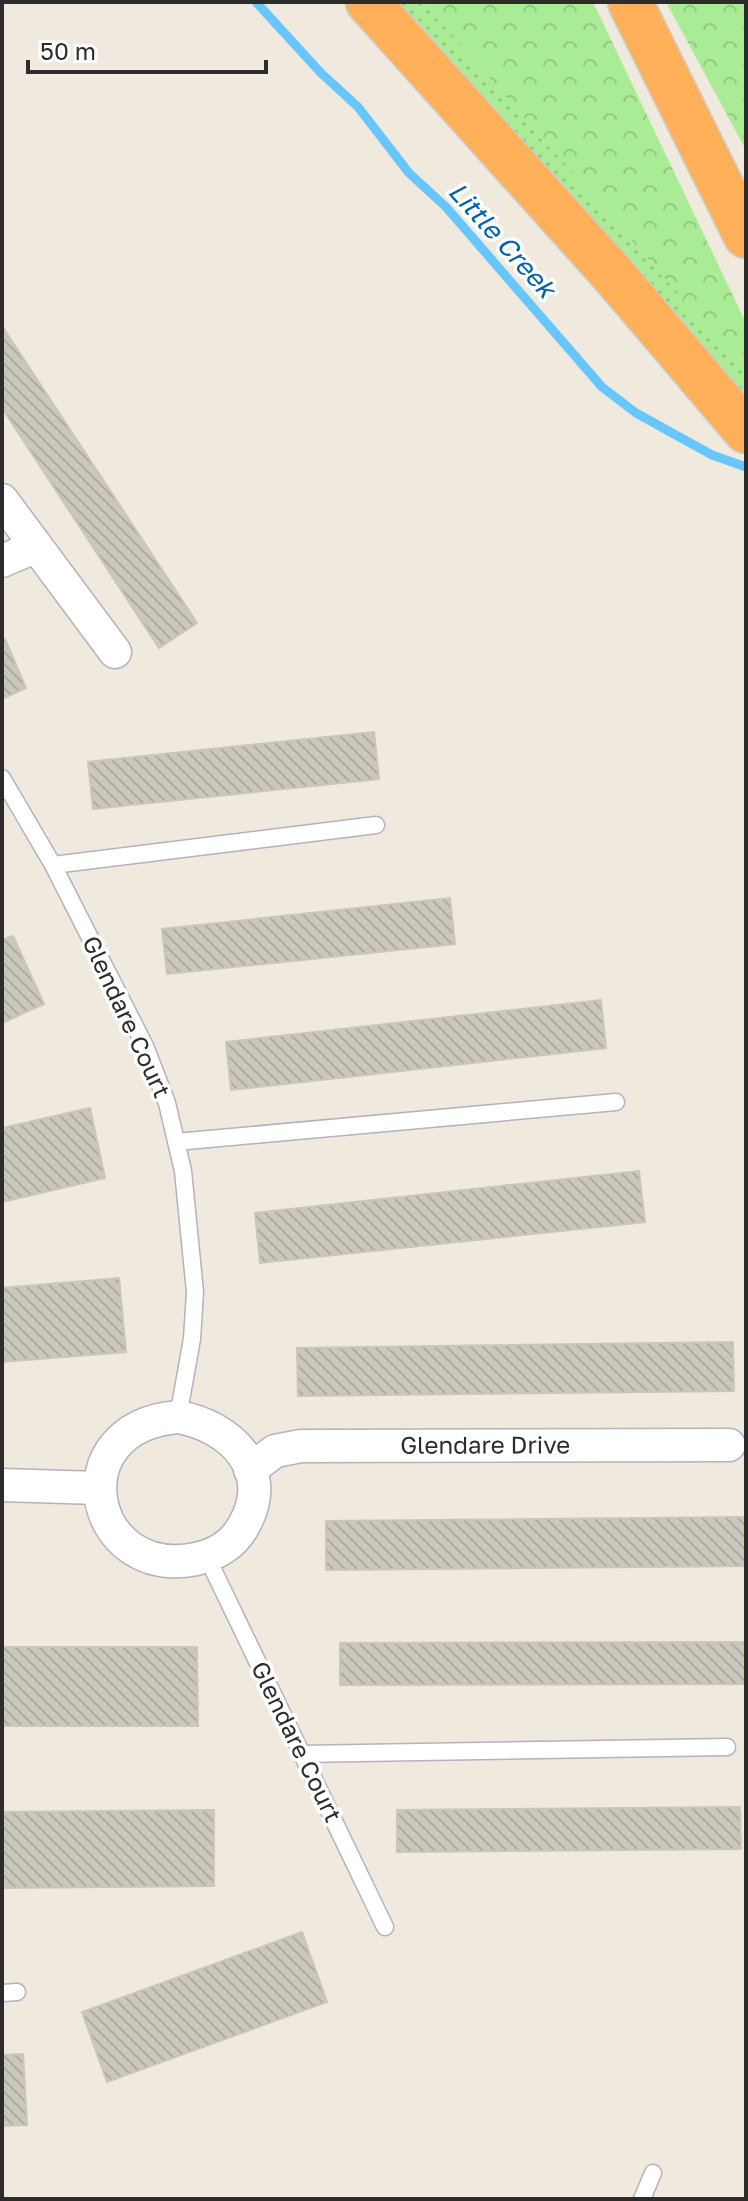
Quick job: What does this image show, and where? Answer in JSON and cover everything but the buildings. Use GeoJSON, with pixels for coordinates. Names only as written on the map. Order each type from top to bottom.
{"type":"FeatureCollection","features":[{"type":"Feature","properties":{"kind":"highway"},"geometry":{"type":"LineString","coordinates":[[368,2],[616,278],[746,431]]}},
{"type":"Feature","properties":{"kind":"highway"},"geometry":{"type":"LineString","coordinates":[[630,2],[746,236]]}},
{"type":"Feature","properties":{"kind":"street"},"geometry":{"type":"LineString","coordinates":[[2,500],[115,652]]}},
{"type":"Feature","properties":{"kind":"street"},"geometry":{"type":"LineString","coordinates":[[2,561],[35,547]]}},
{"type":"Feature","properties":{"kind":"street"},"geometry":{"type":"LineString","coordinates":[[178,1417],[203,1421],[238,1445],[250,1470],[253,1500],[243,1527],[224,1548],[207,1557],[183,1561],[155,1558],[129,1545],[102,1512],[98,1488],[105,1461],[122,1438],[146,1423],[178,1417]]}},
{"type":"Feature","properties":{"kind":"street","name":"Glendare Drive"},"geometry":{"type":"LineString","coordinates":[[250,1470],[275,1451],[301,1446],[729,1445]]}},
{"type":"Feature","properties":{"kind":"street"},"geometry":{"type":"LineString","coordinates":[[2,1485],[98,1488]]}},
{"type":"Feature","properties":{"kind":"lane","name":"Glendare Court"},"geometry":{"type":"LineString","coordinates":[[2,778],[53,865],[145,1046],[167,1103],[183,1171],[195,1292],[192,1339],[178,1417]]}},
{"type":"Feature","properties":{"kind":"lane"},"geometry":{"type":"LineString","coordinates":[[53,865],[376,825]]}},
{"type":"Feature","properties":{"kind":"lane"},"geometry":{"type":"LineString","coordinates":[[176,1142],[616,1102]]}},
{"type":"Feature","properties":{"kind":"lane","name":"Glendare Court"},"geometry":{"type":"LineString","coordinates":[[207,1557],[385,1927]]}},
{"type":"Feature","properties":{"kind":"lane"},"geometry":{"type":"LineString","coordinates":[[301,1754],[727,1747]]}},
{"type":"Feature","properties":{"kind":"lane"},"geometry":{"type":"LineString","coordinates":[[642,2199],[653,2173]]}},
{"type":"Feature","properties":{"kind":"green space"},"geometry":{"type":"Polygon","coordinates":[[[387,2],[423,2],[746,371],[746,395],[387,2]]]}},
{"type":"Feature","properties":{"kind":"green space"},"geometry":{"type":"Polygon","coordinates":[[[423,2],[593,2],[746,323],[746,371],[423,2]]]}},
{"type":"Feature","properties":{"kind":"green space"},"geometry":{"type":"Polygon","coordinates":[[[666,2],[746,2],[746,150],[666,2]]]}},
{"type":"Feature","properties":{"kind":"waterway","name":"Little Creek"},"geometry":{"type":"LineString","coordinates":[[256,2],[321,73],[358,107],[409,173],[446,207],[602,387],[636,413],[712,455],[746,467]]}}]}
